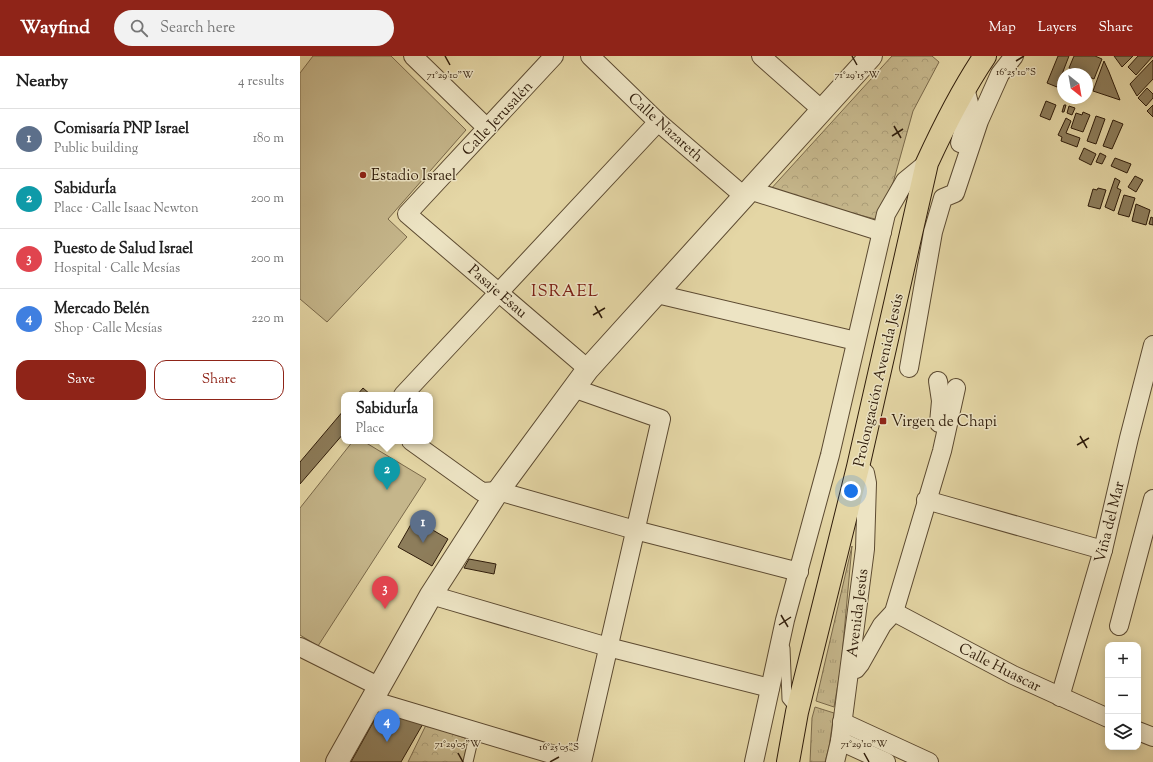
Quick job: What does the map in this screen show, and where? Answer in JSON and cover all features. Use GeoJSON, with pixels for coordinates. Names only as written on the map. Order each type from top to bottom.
{"type":"FeatureCollection","features":[{"type":"Feature","properties":{"kind":"main road","name":"Prolongación Avenida Jesús"},"geometry":{"type":"LineString","coordinates":[[792,756],[798,712],[858,467],[927,163],[943,128],[985,56]]}},
{"type":"Feature","properties":{"kind":"street"},"geometry":{"type":"LineString","coordinates":[[413,56],[487,128]]}},
{"type":"Feature","properties":{"kind":"street","name":"Calle Jerusalén"},"geometry":{"type":"LineString","coordinates":[[407,214],[554,56]]}},
{"type":"Feature","properties":{"kind":"street","name":"Calle Nazareth"},"geometry":{"type":"LineString","coordinates":[[590,56],[658,122],[747,193]]}},
{"type":"Feature","properties":{"kind":"street"},"geometry":{"type":"LineString","coordinates":[[760,56],[822,110]]}},
{"type":"Feature","properties":{"kind":"street"},"geometry":{"type":"LineString","coordinates":[[337,762],[431,595],[498,491],[573,388],[588,369],[871,56]]}},
{"type":"Feature","properties":{"kind":"street"},"geometry":{"type":"LineString","coordinates":[[943,198],[955,193],[979,121],[1000,74],[1014,56]]}},
{"type":"Feature","properties":{"kind":"street"},"geometry":{"type":"LineString","coordinates":[[909,368],[934,232],[970,107],[965,88]]}},
{"type":"Feature","properties":{"kind":"street"},"geometry":{"type":"LineString","coordinates":[[406,392],[658,122]]}},
{"type":"Feature","properties":{"kind":"street"},"geometry":{"type":"LineString","coordinates":[[754,762],[785,620],[830,455],[886,214],[905,181],[927,163]]}},
{"type":"Feature","properties":{"kind":"street"},"geometry":{"type":"LineString","coordinates":[[747,193],[882,232]]}},
{"type":"Feature","properties":{"kind":"street","name":"Pasaje Esau"},"geometry":{"type":"LineString","coordinates":[[407,214],[588,369]]}},
{"type":"Feature","properties":{"kind":"street"},"geometry":{"type":"LineString","coordinates":[[657,294],[856,341]]}},
{"type":"Feature","properties":{"kind":"street","name":"Viña del Mar"},"geometry":{"type":"LineString","coordinates":[[1060,697],[1103,550],[1129,438],[1153,345]]}},
{"type":"Feature","properties":{"kind":"street"},"geometry":{"type":"LineString","coordinates":[[938,381],[941,401],[939,424],[942,451]]}},
{"type":"Feature","properties":{"kind":"street"},"geometry":{"type":"LineString","coordinates":[[573,388],[662,419],[582,762]]}},
{"type":"Feature","properties":{"kind":"street"},"geometry":{"type":"LineString","coordinates":[[850,669],[856,669],[860,664],[882,625],[894,612],[926,500],[942,451],[956,388]]}},
{"type":"Feature","properties":{"kind":"street"},"geometry":{"type":"LineString","coordinates":[[415,444],[482,492],[498,491],[635,530],[799,572]]}},
{"type":"Feature","properties":{"kind":"street","name":"Avenida Jesús"},"geometry":{"type":"LineString","coordinates":[[835,762],[840,741],[865,549],[866,483],[865,473],[858,467]]}},
{"type":"Feature","properties":{"kind":"street"},"geometry":{"type":"LineString","coordinates":[[1119,626],[1153,499]]}},
{"type":"Feature","properties":{"kind":"street"},"geometry":{"type":"LineString","coordinates":[[926,500],[1103,550]]}},
{"type":"Feature","properties":{"kind":"street"},"geometry":{"type":"LineString","coordinates":[[431,595],[608,647],[770,688]]}},
{"type":"Feature","properties":{"kind":"street","name":"Calle Huascar"},"geometry":{"type":"LineString","coordinates":[[894,612],[1013,675],[1105,717]]}},
{"type":"Feature","properties":{"kind":"street"},"geometry":{"type":"LineString","coordinates":[[300,647],[375,693],[475,732],[578,762]]}},
{"type":"Feature","properties":{"kind":"street"},"geometry":{"type":"LineString","coordinates":[[842,722],[929,762]]}},
{"type":"Feature","properties":{"kind":"street"},"geometry":{"type":"LineString","coordinates":[[1141,732],[1153,737]]}},
{"type":"Feature","properties":{"kind":"street"},"geometry":{"type":"LineString","coordinates":[[840,741],[886,762]]}},
{"type":"Feature","properties":{"kind":"lane"},"geometry":{"type":"LineString","coordinates":[[785,620],[787,699],[798,712]]}},
{"type":"Feature","properties":{"kind":"lane"},"geometry":{"type":"LineString","coordinates":[[468,762],[475,732]]}},
{"type":"Feature","properties":{"kind":"green space","name":"Estadio Israel"},"geometry":{"type":"Polygon","coordinates":[[[313,56],[391,56],[466,130],[388,219],[407,237],[327,322],[300,299],[300,73],[313,56]]]}},
{"type":"Feature","properties":{"kind":"green space"},"geometry":{"type":"Polygon","coordinates":[[[892,56],[932,56],[939,62],[913,111],[893,183],[875,219],[769,191],[892,56]]]}},
{"type":"Feature","properties":{"kind":"green space"},"geometry":{"type":"Polygon","coordinates":[[[351,444],[368,444],[426,479],[318,646],[300,635],[300,508],[351,444]]]}},
{"type":"Feature","properties":{"kind":"green space"},"geometry":{"type":"Polygon","coordinates":[[[852,546],[841,666],[834,707],[816,701],[852,546]]]}},
{"type":"Feature","properties":{"kind":"green space"},"geometry":{"type":"Polygon","coordinates":[[[815,707],[834,713],[829,747],[825,762],[810,762],[812,718],[815,707]]]}},
{"type":"Feature","properties":{"kind":"green space"},"geometry":{"type":"Polygon","coordinates":[[[426,725],[465,738],[467,745],[463,762],[408,762],[426,725]]]}},
{"type":"Feature","properties":{"kind":"building"},"geometry":{"type":"Polygon","coordinates":[[[1058,56],[1069,56],[1064,68],[1057,68],[1057,87],[1047,83],[1058,56]]]}},
{"type":"Feature","properties":{"kind":"building"},"geometry":{"type":"Polygon","coordinates":[[[1074,56],[1095,56],[1102,59],[1094,79],[1093,68],[1069,68],[1074,56]]]}},
{"type":"Feature","properties":{"kind":"building"},"geometry":{"type":"Polygon","coordinates":[[[1114,56],[1133,56],[1122,67],[1114,56]]]}},
{"type":"Feature","properties":{"kind":"building"},"geometry":{"type":"Polygon","coordinates":[[[1138,56],[1153,56],[1136,75],[1128,67],[1138,56]]]}},
{"type":"Feature","properties":{"kind":"building"},"geometry":{"type":"Polygon","coordinates":[[[1153,60],[1153,79],[1137,96],[1130,84],[1153,60]]]}},
{"type":"Feature","properties":{"kind":"building"},"geometry":{"type":"Polygon","coordinates":[[[1104,61],[1120,100],[1093,91],[1104,61]]]}},
{"type":"Feature","properties":{"kind":"building"},"geometry":{"type":"Polygon","coordinates":[[[1147,88],[1153,94],[1153,98],[1146,106],[1138,98],[1147,88]]]}},
{"type":"Feature","properties":{"kind":"building"},"geometry":{"type":"Polygon","coordinates":[[[1046,101],[1056,105],[1050,120],[1040,116],[1046,101]]]}},
{"type":"Feature","properties":{"kind":"building"},"geometry":{"type":"Polygon","coordinates":[[[1064,105],[1066,105],[1064,112],[1062,112],[1064,105]]]}},
{"type":"Feature","properties":{"kind":"building"},"geometry":{"type":"Polygon","coordinates":[[[1153,105],[1153,117],[1147,111],[1153,105]]]}},
{"type":"Feature","properties":{"kind":"building"},"geometry":{"type":"Polygon","coordinates":[[[1069,106],[1075,108],[1072,115],[1067,113],[1069,106]]]}},
{"type":"Feature","properties":{"kind":"building"},"geometry":{"type":"Polygon","coordinates":[[[1083,112],[1090,115],[1083,132],[1071,128],[1076,113],[1082,115],[1083,112]]]}},
{"type":"Feature","properties":{"kind":"building"},"geometry":{"type":"Polygon","coordinates":[[[1096,116],[1105,119],[1096,144],[1087,141],[1096,116]]]}},
{"type":"Feature","properties":{"kind":"building"},"geometry":{"type":"Polygon","coordinates":[[[1066,118],[1071,121],[1066,133],[1080,138],[1077,147],[1061,141],[1062,137],[1058,135],[1066,118]]]}},
{"type":"Feature","properties":{"kind":"building"},"geometry":{"type":"Polygon","coordinates":[[[1113,120],[1123,124],[1112,149],[1103,146],[1113,120]]]}},
{"type":"Feature","properties":{"kind":"building"},"geometry":{"type":"Polygon","coordinates":[[[1084,148],[1096,154],[1091,165],[1079,159],[1084,148]]]}},
{"type":"Feature","properties":{"kind":"building"},"geometry":{"type":"Polygon","coordinates":[[[1100,153],[1106,156],[1102,164],[1096,162],[1100,153]]]}},
{"type":"Feature","properties":{"kind":"building"},"geometry":{"type":"Polygon","coordinates":[[[1115,158],[1131,164],[1127,173],[1111,166],[1115,158]]]}},
{"type":"Feature","properties":{"kind":"building"},"geometry":{"type":"Polygon","coordinates":[[[1135,176],[1143,180],[1136,192],[1128,187],[1135,176]]]}},
{"type":"Feature","properties":{"kind":"building"},"geometry":{"type":"Polygon","coordinates":[[[1115,178],[1120,181],[1117,188],[1121,190],[1114,211],[1105,207],[1115,178]]]}},
{"type":"Feature","properties":{"kind":"building"},"geometry":{"type":"Polygon","coordinates":[[[1098,188],[1106,190],[1100,209],[1088,206],[1093,189],[1097,190],[1098,188]]]}},
{"type":"Feature","properties":{"kind":"building"},"geometry":{"type":"Polygon","coordinates":[[[1124,195],[1135,198],[1129,217],[1118,214],[1124,195]]]}},
{"type":"Feature","properties":{"kind":"building"},"geometry":{"type":"Polygon","coordinates":[[[1136,204],[1150,210],[1146,225],[1132,221],[1136,204]]]}},
{"type":"Feature","properties":{"kind":"building"},"geometry":{"type":"Polygon","coordinates":[[[1151,217],[1153,218],[1153,225],[1149,224],[1151,217]]]}},
{"type":"Feature","properties":{"kind":"building"},"geometry":{"type":"Polygon","coordinates":[[[363,388],[368,392],[360,392],[363,388]]]}},
{"type":"Feature","properties":{"kind":"building"},"geometry":{"type":"Polygon","coordinates":[[[341,414],[341,436],[300,484],[300,462],[341,414]]]}},
{"type":"Feature","properties":{"kind":"building"},"geometry":{"type":"Polygon","coordinates":[[[414,519],[448,539],[432,566],[398,547],[414,519]]]}},
{"type":"Feature","properties":{"kind":"building"},"geometry":{"type":"Polygon","coordinates":[[[469,559],[496,564],[494,574],[464,568],[469,559]]]}},
{"type":"Feature","properties":{"kind":"building"},"geometry":{"type":"Polygon","coordinates":[[[380,710],[424,722],[401,762],[351,762],[380,710]]]}},
{"type":"Feature","properties":{"kind":"place","name":"Estadio Israel"},"geometry":{"type":"Point","coordinates":[363,175]}},
{"type":"Feature","properties":{"kind":"place","name":"Virgen de Chapi"},"geometry":{"type":"Point","coordinates":[883,421]}},
{"type":"Feature","properties":{"kind":"place","name":"SabidurÍa"},"geometry":{"type":"Point","coordinates":[387,490]}},
{"type":"Feature","properties":{"kind":"place","name":"Comisaría PNP Israel"},"geometry":{"type":"Point","coordinates":[423,543]}},
{"type":"Feature","properties":{"kind":"place","name":"Puesto de Salud Israel"},"geometry":{"type":"Point","coordinates":[385,609]}},
{"type":"Feature","properties":{"kind":"place","name":"Mercado Belén"},"geometry":{"type":"Point","coordinates":[387,742]}},
{"type":"Feature","properties":{"kind":"district","name":"ISRAEL"},"geometry":{"type":"Point","coordinates":[565,290]}}]}
